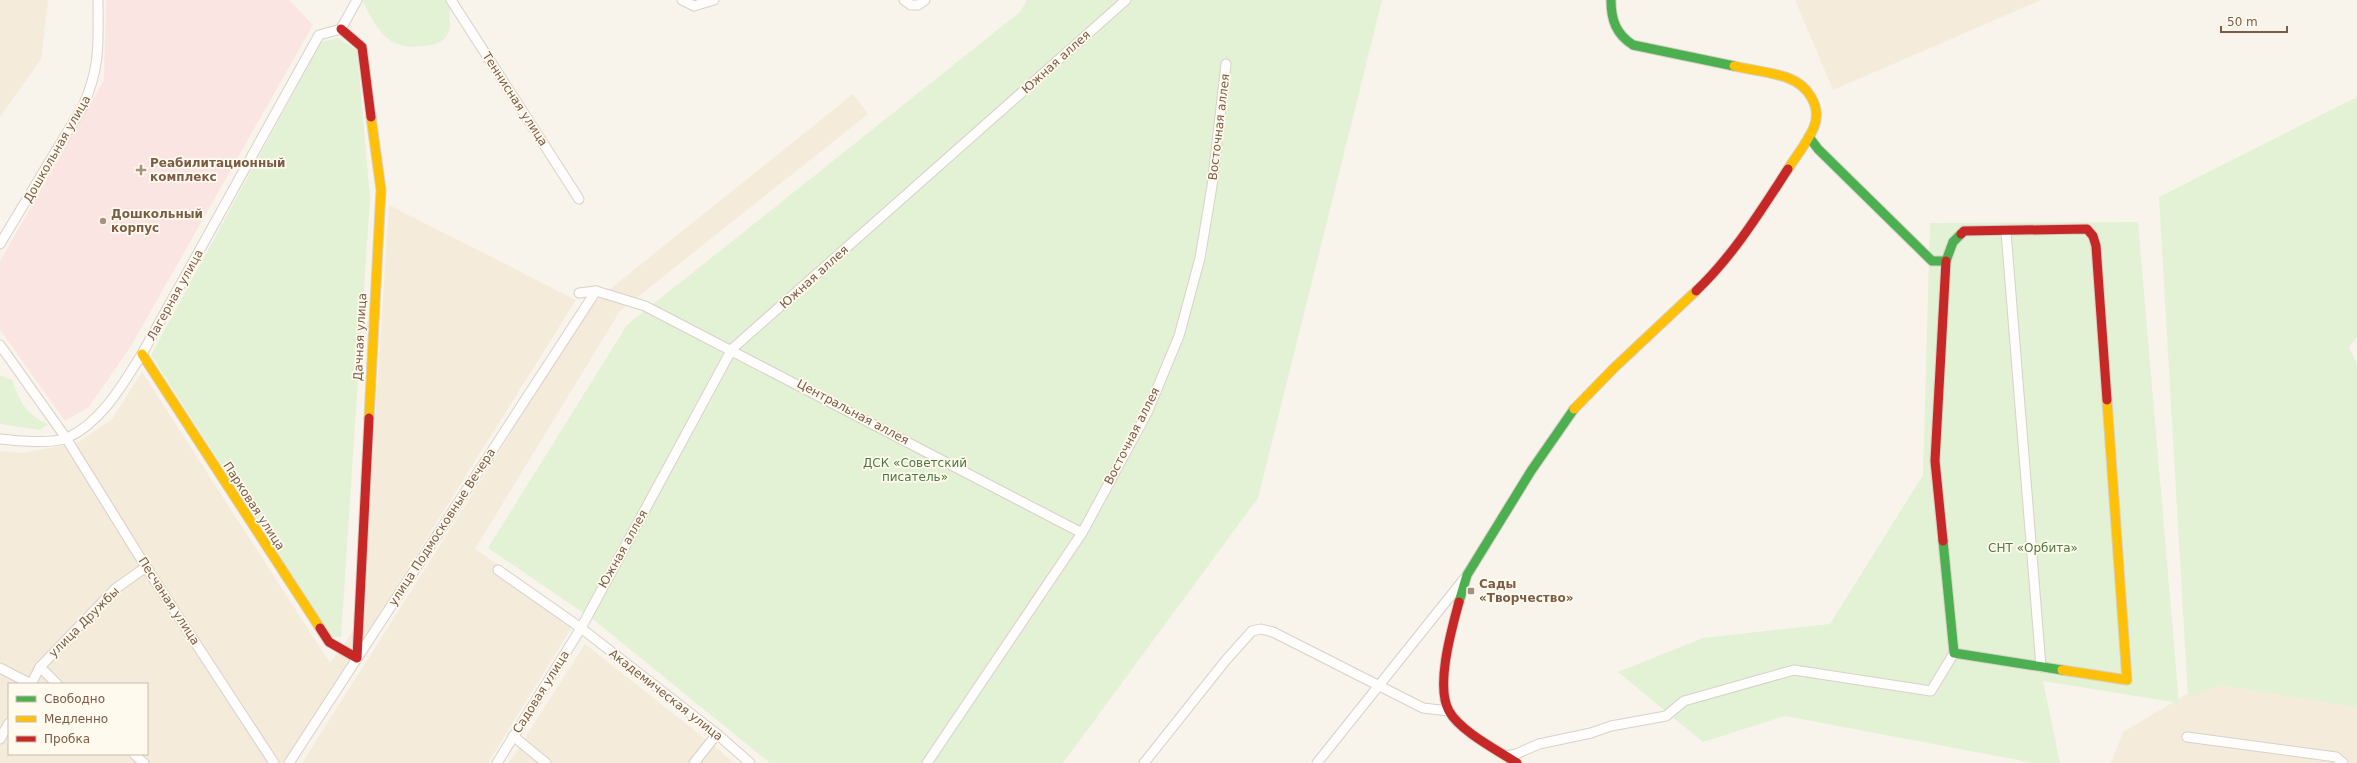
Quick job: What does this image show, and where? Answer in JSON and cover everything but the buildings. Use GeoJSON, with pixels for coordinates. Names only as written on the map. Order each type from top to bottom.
{"type":"FeatureCollection","features":[{"type":"Feature","properties":{"kind":"street","name":"Дошкольная улица"},"geometry":{"type":"LineString","coordinates":[[0,244],[84,106],[94,82],[98,55],[98,0]]}},
{"type":"Feature","properties":{"kind":"street"},"geometry":{"type":"LineString","coordinates":[[341,29],[357,0]]}},
{"type":"Feature","properties":{"kind":"street","name":"Теннисная улица"},"geometry":{"type":"LineString","coordinates":[[450,0],[579,199]]}},
{"type":"Feature","properties":{"kind":"street"},"geometry":{"type":"LineString","coordinates":[[682,0],[694,6],[714,0]]}},
{"type":"Feature","properties":{"kind":"street"},"geometry":{"type":"LineString","coordinates":[[904,0],[911,6],[918,5],[926,0]]}},
{"type":"Feature","properties":{"kind":"street","name":"Южная аллея"},"geometry":{"type":"LineString","coordinates":[[583,624],[732,349],[1126,0]]}},
{"type":"Feature","properties":{"kind":"street"},"geometry":{"type":"LineString","coordinates":[[1316,763],[1467,575],[1531,472],[1571,413],[1614,368],[1715,273],[1741,240],[1815,128],[1817,113],[1815,103],[1809,91],[1802,86],[1789,78],[1633,45],[1619,35],[1613,27],[1611,20],[1611,0]]}},
{"type":"Feature","properties":{"kind":"street","name":"Лагерная улица"},"geometry":{"type":"LineString","coordinates":[[0,439],[27,442],[66,438],[91,422],[118,393],[142,354],[319,35],[341,29]]}},
{"type":"Feature","properties":{"kind":"street","name":"Дачная улица"},"geometry":{"type":"LineString","coordinates":[[341,29],[362,47],[381,190],[357,658]]}},
{"type":"Feature","properties":{"kind":"street","name":"Восточная аллея"},"geometry":{"type":"LineString","coordinates":[[927,763],[1082,533],[1147,412],[1179,336],[1200,258],[1212,186],[1226,64]]}},
{"type":"Feature","properties":{"kind":"street"},"geometry":{"type":"LineString","coordinates":[[1809,137],[1818,149],[1932,261],[1946,261]]}},
{"type":"Feature","properties":{"kind":"street"},"geometry":{"type":"LineString","coordinates":[[1506,756],[1516,754],[1539,744],[1591,733],[1611,726],[1666,716],[1684,701],[1794,670],[1931,691],[1954,653],[1935,461],[1946,261],[1953,242],[1964,231],[2006,232],[2086,229],[2093,236],[2096,246],[2127,680],[1954,653]]}},
{"type":"Feature","properties":{"kind":"street"},"geometry":{"type":"LineString","coordinates":[[2006,232],[2041,667]]}},
{"type":"Feature","properties":{"kind":"street"},"geometry":{"type":"LineString","coordinates":[[579,293],[596,291]]}},
{"type":"Feature","properties":{"kind":"street","name":"Центральная аллея"},"geometry":{"type":"LineString","coordinates":[[596,291],[645,306],[732,349],[1082,533]]}},
{"type":"Feature","properties":{"kind":"street","name":"улица Подмосковные Вечера"},"geometry":{"type":"LineString","coordinates":[[289,763],[596,291]]}},
{"type":"Feature","properties":{"kind":"street"},"geometry":{"type":"LineString","coordinates":[[0,345],[66,438]]}},
{"type":"Feature","properties":{"kind":"street","name":"Парковая улица"},"geometry":{"type":"LineString","coordinates":[[142,354],[329,642],[357,658]]}},
{"type":"Feature","properties":{"kind":"street","name":"Песчаная улица"},"geometry":{"type":"LineString","coordinates":[[66,438],[146,567],[274,763]]}},
{"type":"Feature","properties":{"kind":"street","name":"улица Дружбы"},"geometry":{"type":"LineString","coordinates":[[32,683],[40,667],[115,589],[146,567]]}},
{"type":"Feature","properties":{"kind":"street","name":"Академическая улица"},"geometry":{"type":"LineString","coordinates":[[498,570],[583,624],[718,734],[750,763]]}},
{"type":"Feature","properties":{"kind":"street"},"geometry":{"type":"LineString","coordinates":[[1467,575],[1451,630],[1444,697],[1449,711],[1462,726],[1517,763]]}},
{"type":"Feature","properties":{"kind":"street","name":"Садовая улица"},"geometry":{"type":"LineString","coordinates":[[497,763],[583,624]]}},
{"type":"Feature","properties":{"kind":"street"},"geometry":{"type":"LineString","coordinates":[[1144,763],[1252,631],[1261,629],[1273,632],[1423,708],[1449,711]]}},
{"type":"Feature","properties":{"kind":"street"},"geometry":{"type":"LineString","coordinates":[[40,667],[57,683]]}},
{"type":"Feature","properties":{"kind":"street"},"geometry":{"type":"LineString","coordinates":[[0,668],[29,683]]}},
{"type":"Feature","properties":{"kind":"street"},"geometry":{"type":"LineString","coordinates":[[0,739],[8,725]]}},
{"type":"Feature","properties":{"kind":"street"},"geometry":{"type":"LineString","coordinates":[[694,763],[718,734]]}},
{"type":"Feature","properties":{"kind":"street"},"geometry":{"type":"LineString","coordinates":[[513,736],[546,763]]}},
{"type":"Feature","properties":{"kind":"street"},"geometry":{"type":"LineString","coordinates":[[2187,737],[2336,757],[2343,763]]}},
{"type":"Feature","properties":{"kind":"street"},"geometry":{"type":"LineString","coordinates":[[135,755],[144,763]]}},
{"type":"Feature","properties":{"kind":"shaded area"},"geometry":{"type":"Polygon","coordinates":[[[0,0],[48,0],[41,59],[0,117],[0,0]]]}},
{"type":"Feature","properties":{"kind":"shaded area","name":"Реабилитационный комплекс"},"geometry":{"type":"Polygon","coordinates":[[[106,0],[289,0],[313,25],[131,346],[89,407],[65,421],[0,330],[0,261],[104,80],[106,0]]]}},
{"type":"Feature","properties":{"kind":"shaded area"},"geometry":{"type":"Polygon","coordinates":[[[1795,0],[2041,0],[1833,90],[1795,0]]]}},
{"type":"Feature","properties":{"kind":"shaded area"},"geometry":{"type":"Polygon","coordinates":[[[853,94],[868,114],[620,311],[475,549],[577,619],[488,763],[302,763],[594,302],[853,94]]]}},
{"type":"Feature","properties":{"kind":"shaded area"},"geometry":{"type":"Polygon","coordinates":[[[389,205],[576,300],[286,763],[0,763],[0,451],[21,453],[77,443],[112,419],[142,372],[330,663],[362,619],[389,205]]]}},
{"type":"Feature","properties":{"kind":"shaded area"},"geometry":{"type":"Polygon","coordinates":[[[585,644],[712,744],[734,763],[509,763],[585,644]]]}},
{"type":"Feature","properties":{"kind":"shaded area"},"geometry":{"type":"Polygon","coordinates":[[[2204,684],[2357,695],[2357,763],[2111,763],[2123,732],[2204,684]]]}},
{"type":"Feature","properties":{"kind":"green space"},"geometry":{"type":"Polygon","coordinates":[[[362,0],[455,0],[450,10],[449,33],[438,43],[431,45],[408,46],[398,44],[383,35],[372,19],[362,0]]]}},
{"type":"Feature","properties":{"kind":"green space","name":"ДСК «Советский писатель»"},"geometry":{"type":"Polygon","coordinates":[[[1027,0],[1382,0],[1258,498],[1063,763],[770,763],[594,620],[488,548],[627,325],[1020,12],[1027,0]]]}},
{"type":"Feature","properties":{"kind":"green space"},"geometry":{"type":"Polygon","coordinates":[[[338,38],[357,50],[370,198],[341,637],[331,637],[151,355],[321,42],[338,38]]]}},
{"type":"Feature","properties":{"kind":"green space"},"geometry":{"type":"Polygon","coordinates":[[[2357,97],[2357,337],[2349,347],[2357,364],[2357,707],[2220,685],[2188,698],[2159,197],[2357,97]]]}},
{"type":"Feature","properties":{"kind":"green space","name":"СНТ «Орбита»"},"geometry":{"type":"Polygon","coordinates":[[[2138,222],[2179,703],[2043,681],[2060,763],[2034,763],[1785,716],[1703,742],[1618,672],[1703,638],[1830,624],[1923,475],[1930,223],[2138,222]]]}},
{"type":"Feature","properties":{"kind":"green space"},"geometry":{"type":"Polygon","coordinates":[[[0,375],[12,380],[24,406],[34,416],[48,424],[40,430],[0,424],[0,375]]]}},
{"type":"Feature","properties":{"kind":"traffic: fast"},"geometry":{"type":"LineString","coordinates":[[1611,0],[1613,20],[1622,36],[1633,45],[1734,66]]}},
{"type":"Feature","properties":{"kind":"traffic: fast"},"geometry":{"type":"LineString","coordinates":[[1809,137],[1818,149],[1932,261],[1946,261],[1953,242],[1961,234]]}},
{"type":"Feature","properties":{"kind":"traffic: fast"},"geometry":{"type":"LineString","coordinates":[[1459,602],[1467,575],[1531,471],[1574,409]]}},
{"type":"Feature","properties":{"kind":"traffic: fast"},"geometry":{"type":"LineString","coordinates":[[1943,541],[1954,653],[2062,670]]}},
{"type":"Feature","properties":{"kind":"traffic: slow"},"geometry":{"type":"LineString","coordinates":[[1734,66],[1788,78],[1802,86],[1812,98],[1816,112],[1814,127],[1788,169]]}},
{"type":"Feature","properties":{"kind":"traffic: slow"},"geometry":{"type":"LineString","coordinates":[[369,418],[381,190],[371,117]]}},
{"type":"Feature","properties":{"kind":"traffic: slow"},"geometry":{"type":"LineString","coordinates":[[1574,409],[1614,368],[1696,291]]}},
{"type":"Feature","properties":{"kind":"traffic: slow"},"geometry":{"type":"LineString","coordinates":[[142,354],[320,628]]}},
{"type":"Feature","properties":{"kind":"traffic: slow"},"geometry":{"type":"LineString","coordinates":[[2062,670],[2127,680],[2107,400]]}},
{"type":"Feature","properties":{"kind":"traffic: jam"},"geometry":{"type":"LineString","coordinates":[[341,29],[362,47],[371,117]]}},
{"type":"Feature","properties":{"kind":"traffic: jam"},"geometry":{"type":"LineString","coordinates":[[1696,291],[1734,248],[1788,169]]}},
{"type":"Feature","properties":{"kind":"traffic: jam"},"geometry":{"type":"LineString","coordinates":[[1961,234],[1964,231],[2087,229],[2093,236],[2096,246],[2107,400]]}},
{"type":"Feature","properties":{"kind":"traffic: jam"},"geometry":{"type":"LineString","coordinates":[[1943,541],[1935,461],[1946,261]]}},
{"type":"Feature","properties":{"kind":"traffic: jam"},"geometry":{"type":"LineString","coordinates":[[320,628],[329,642],[357,658],[369,418]]}},
{"type":"Feature","properties":{"kind":"traffic: jam"},"geometry":{"type":"LineString","coordinates":[[1459,602],[1446,657],[1444,672],[1445,700],[1449,711],[1461,726],[1517,763]]}},
{"type":"Feature","properties":{"kind":"place","name":"Реабилитационный комплекс"},"geometry":{"type":"Point","coordinates":[141,170]}},
{"type":"Feature","properties":{"kind":"place","name":"Дошкольный корпус"},"geometry":{"type":"Point","coordinates":[103,221]}},
{"type":"Feature","properties":{"kind":"place","name":"Сады «Творчество»"},"geometry":{"type":"Point","coordinates":[1471,591]}}]}
